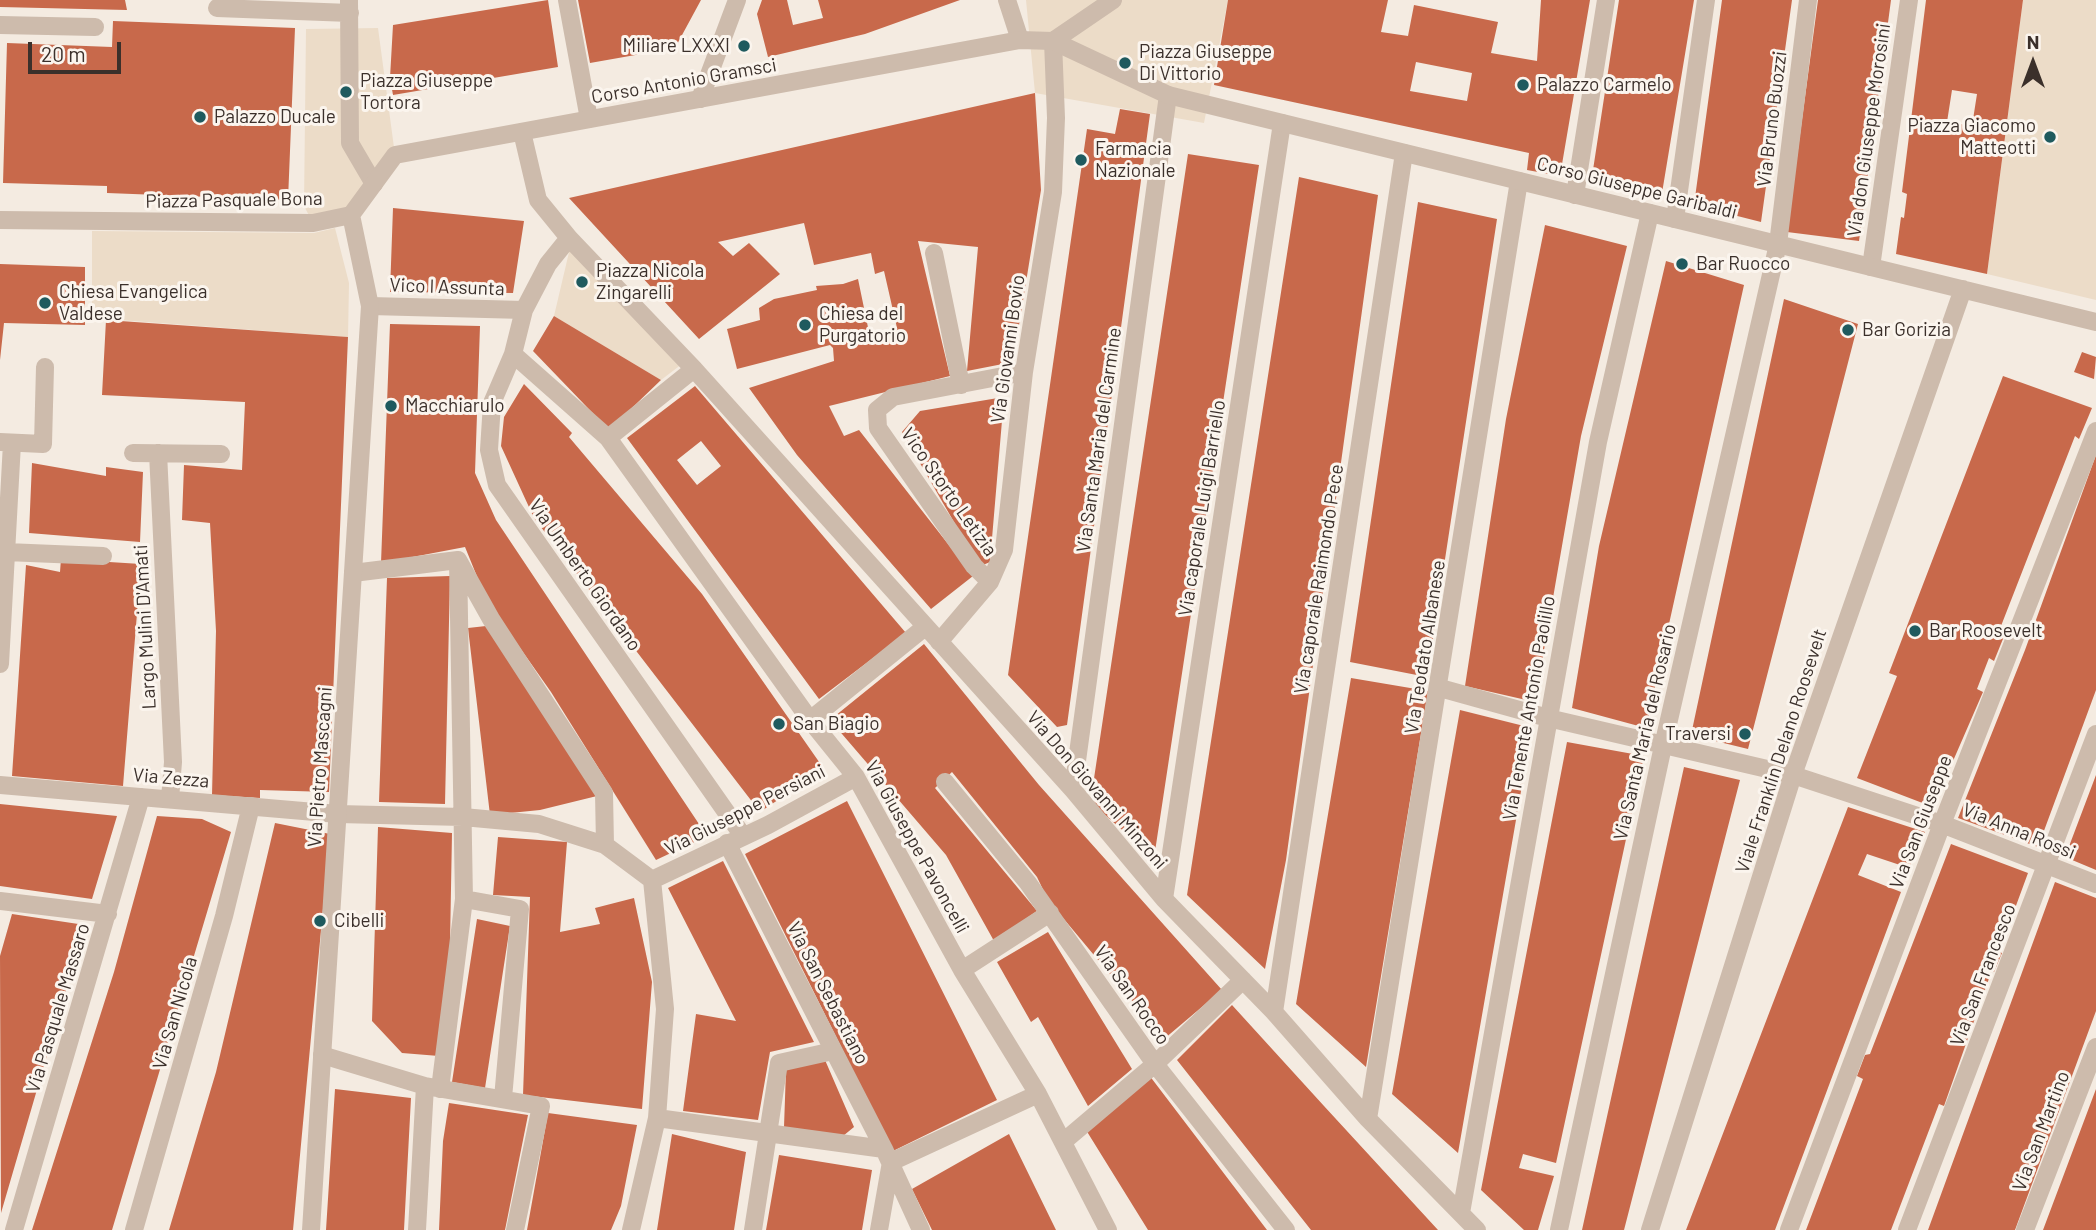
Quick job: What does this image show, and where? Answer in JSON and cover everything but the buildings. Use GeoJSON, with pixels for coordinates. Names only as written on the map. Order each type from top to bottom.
{"type":"FeatureCollection","features":[{"type":"Feature","properties":{"kind":"street"},"geometry":{"type":"LineString","coordinates":[[567,0],[589,120]]}},
{"type":"Feature","properties":{"kind":"street"},"geometry":{"type":"LineString","coordinates":[[700,99],[737,0]]}},
{"type":"Feature","properties":{"kind":"street"},"geometry":{"type":"LineString","coordinates":[[1007,0],[1020,40]]}},
{"type":"Feature","properties":{"kind":"street"},"geometry":{"type":"LineString","coordinates":[[1575,195],[1606,0]]}},
{"type":"Feature","properties":{"kind":"street"},"geometry":{"type":"LineString","coordinates":[[1675,219],[1706,0]]}},
{"type":"Feature","properties":{"kind":"street","name":"Via Bruno Buozzi"},"geometry":{"type":"LineString","coordinates":[[1778,244],[1808,0]]}},
{"type":"Feature","properties":{"kind":"street","name":"Via don Giuseppe Morosini"},"geometry":{"type":"LineString","coordinates":[[1871,267],[1909,0]]}},
{"type":"Feature","properties":{"kind":"street"},"geometry":{"type":"LineString","coordinates":[[1110,1],[1053,41],[1168,95]]}},
{"type":"Feature","properties":{"kind":"street"},"geometry":{"type":"LineString","coordinates":[[217,8],[350,14],[349,143],[374,184]]}},
{"type":"Feature","properties":{"kind":"street"},"geometry":{"type":"LineString","coordinates":[[0,25],[95,27]]}},
{"type":"Feature","properties":{"kind":"street","name":"Corso Antonio Gramsci"},"geometry":{"type":"LineString","coordinates":[[351,215],[395,155],[1020,40],[1053,41]]}},
{"type":"Feature","properties":{"kind":"street","name":"Via Giovanni Bovio"},"geometry":{"type":"LineString","coordinates":[[939,642],[990,582],[1004,550],[1024,372],[1053,192],[1056,118],[1053,41]]}},
{"type":"Feature","properties":{"kind":"street","name":"Corso Giuseppe Garibaldi"},"geometry":{"type":"LineString","coordinates":[[1168,95],[2096,321]]}},
{"type":"Feature","properties":{"kind":"street","name":"Via Santa Maria del Carmine"},"geometry":{"type":"LineString","coordinates":[[1073,790],[1168,95]]}},
{"type":"Feature","properties":{"kind":"street","name":"Via caporale Luigi Barriello"},"geometry":{"type":"LineString","coordinates":[[1164,899],[1282,123]]}},
{"type":"Feature","properties":{"kind":"street"},"geometry":{"type":"LineString","coordinates":[[522,132],[538,200],[569,238],[694,369],[608,438]]}},
{"type":"Feature","properties":{"kind":"street","name":"Via caporale Raimondo Pece"},"geometry":{"type":"LineString","coordinates":[[1274,1012],[1404,153]]}},
{"type":"Feature","properties":{"kind":"street","name":"Via Teodato Albanese"},"geometry":{"type":"LineString","coordinates":[[1368,1119],[1440,688],[1519,181]]}},
{"type":"Feature","properties":{"kind":"street","name":"Via Tenente Antonio Paolillo"},"geometry":{"type":"LineString","coordinates":[[1461,1213],[1598,442],[1650,213]]}},
{"type":"Feature","properties":{"kind":"street","name":"Piazza Pasquale Bona"},"geometry":{"type":"LineString","coordinates":[[0,220],[313,223],[351,215],[370,306]]}},
{"type":"Feature","properties":{"kind":"street"},"geometry":{"type":"LineString","coordinates":[[524,310],[548,264],[569,238]]}},
{"type":"Feature","properties":{"kind":"street","name":"Via Santa Maria del Rosario"},"geometry":{"type":"LineString","coordinates":[[1559,1230],[1663,746],[1778,244]]}},
{"type":"Feature","properties":{"kind":"street"},"geometry":{"type":"LineString","coordinates":[[934,253],[961,385]]}},
{"type":"Feature","properties":{"kind":"street","name":"Viale Franklin Delano Roosevelt"},"geometry":{"type":"LineString","coordinates":[[1650,1230],[1793,775],[1963,289]]}},
{"type":"Feature","properties":{"kind":"street","name":"Vico I Assunta"},"geometry":{"type":"LineString","coordinates":[[370,306],[524,310]]}},
{"type":"Feature","properties":{"kind":"street","name":"Via Pietro Mascagni"},"geometry":{"type":"LineString","coordinates":[[311,1230],[370,306]]}},
{"type":"Feature","properties":{"kind":"street","name":"Via Umberto Giordano"},"geometry":{"type":"LineString","coordinates":[[524,310],[513,354],[492,403],[489,450],[497,485],[735,839]]}},
{"type":"Feature","properties":{"kind":"street","name":"Via Giuseppe Pavoncelli"},"geometry":{"type":"LineString","coordinates":[[513,354],[608,438],[810,720],[856,777],[962,970],[1038,1094],[1108,1230]]}},
{"type":"Feature","properties":{"kind":"street"},"geometry":{"type":"LineString","coordinates":[[0,664],[6,552],[6,442],[43,444],[45,367]]}},
{"type":"Feature","properties":{"kind":"street","name":"Via Don Giovanni Minzoni"},"geometry":{"type":"LineString","coordinates":[[694,369],[1073,790],[1164,899],[1274,1012],[1368,1119],[1477,1230]]}},
{"type":"Feature","properties":{"kind":"street","name":"Vico Storto Letizia"},"geometry":{"type":"LineString","coordinates":[[990,582],[974,566],[878,428],[877,410],[893,397],[1024,372]]}},
{"type":"Feature","properties":{"kind":"street","name":"Via San Giuseppe"},"geometry":{"type":"LineString","coordinates":[[1789,1230],[1942,824],[2096,431]]}},
{"type":"Feature","properties":{"kind":"street"},"geometry":{"type":"LineString","coordinates":[[133,453],[221,454]]}},
{"type":"Feature","properties":{"kind":"street","name":"Largo Mulini D'Amati"},"geometry":{"type":"LineString","coordinates":[[158,453],[173,762],[170,800]]}},
{"type":"Feature","properties":{"kind":"street"},"geometry":{"type":"LineString","coordinates":[[6,552],[103,556]]}},
{"type":"Feature","properties":{"kind":"street"},"geometry":{"type":"LineString","coordinates":[[354,573],[458,560]]}},
{"type":"Feature","properties":{"kind":"street"},"geometry":{"type":"LineString","coordinates":[[417,1230],[432,1088],[464,899],[458,560]]}},
{"type":"Feature","properties":{"kind":"street"},"geometry":{"type":"LineString","coordinates":[[458,560],[491,619],[604,793],[606,845]]}},
{"type":"Feature","properties":{"kind":"street"},"geometry":{"type":"LineString","coordinates":[[810,720],[925,627]]}},
{"type":"Feature","properties":{"kind":"street","name":"Via Anna Rossi"},"geometry":{"type":"LineString","coordinates":[[1440,688],[1548,718],[1793,775],[1942,824],[2096,884]]}},
{"type":"Feature","properties":{"kind":"street","name":"Via San Francesco"},"geometry":{"type":"LineString","coordinates":[[1907,1230],[2096,734]]}},
{"type":"Feature","properties":{"kind":"street","name":"Via Giuseppe Persiani"},"geometry":{"type":"LineString","coordinates":[[652,880],[856,777]]}},
{"type":"Feature","properties":{"kind":"street","name":"Via San Rocco"},"geometry":{"type":"LineString","coordinates":[[945,782],[1050,913],[1155,1064],[1286,1230]]}},
{"type":"Feature","properties":{"kind":"street","name":"Via Zezza"},"geometry":{"type":"LineString","coordinates":[[0,785],[338,814],[463,817],[539,824],[606,845],[652,880]]}},
{"type":"Feature","properties":{"kind":"street","name":"Via Pasquale Massaro"},"geometry":{"type":"LineString","coordinates":[[14,1230],[141,797]]}},
{"type":"Feature","properties":{"kind":"street","name":"Via San Nicola"},"geometry":{"type":"LineString","coordinates":[[134,1230],[225,916],[251,806]]}},
{"type":"Feature","properties":{"kind":"street","name":"Via San Sebastiano"},"geometry":{"type":"LineString","coordinates":[[735,839],[833,1051],[887,1156],[921,1230]]}},
{"type":"Feature","properties":{"kind":"street"},"geometry":{"type":"LineString","coordinates":[[631,1230],[657,1118],[665,1009],[652,880]]}},
{"type":"Feature","properties":{"kind":"street"},"geometry":{"type":"LineString","coordinates":[[464,899],[520,909],[503,1098]]}},
{"type":"Feature","properties":{"kind":"street"},"geometry":{"type":"LineString","coordinates":[[0,901],[108,914]]}},
{"type":"Feature","properties":{"kind":"street"},"geometry":{"type":"LineString","coordinates":[[962,970],[1050,913]]}},
{"type":"Feature","properties":{"kind":"street"},"geometry":{"type":"LineString","coordinates":[[1063,1142],[1155,1064],[1243,980]]}},
{"type":"Feature","properties":{"kind":"street","name":"Via San Martino"},"geometry":{"type":"LineString","coordinates":[[2025,1230],[2096,1047]]}},
{"type":"Feature","properties":{"kind":"street"},"geometry":{"type":"LineString","coordinates":[[753,1230],[779,1063],[833,1051]]}},
{"type":"Feature","properties":{"kind":"street"},"geometry":{"type":"LineString","coordinates":[[322,1055],[432,1088],[541,1106],[515,1230]]}},
{"type":"Feature","properties":{"kind":"street"},"geometry":{"type":"LineString","coordinates":[[657,1118],[768,1132],[887,1156],[1038,1094]]}},
{"type":"Feature","properties":{"kind":"street"},"geometry":{"type":"LineString","coordinates":[[879,1230],[887,1156]]}},
{"type":"Feature","properties":{"kind":"shaded area","name":"Piazza Giuseppe Di Vittorio"},"geometry":{"type":"Polygon","coordinates":[[[1026,0],[1228,0],[1204,123],[1035,93],[1026,0]]]}},
{"type":"Feature","properties":{"kind":"shaded area","name":"Piazza Giacomo Matteotti"},"geometry":{"type":"Polygon","coordinates":[[[2023,0],[2096,0],[2096,300],[1987,274],[2023,0]]]}},
{"type":"Feature","properties":{"kind":"shaded area","name":"Piazza Giuseppe Tortora"},"geometry":{"type":"Polygon","coordinates":[[[378,28],[395,155],[351,215],[313,223],[304,206],[306,29],[378,28]]]}},
{"type":"Feature","properties":{"kind":"shaded area"},"geometry":{"type":"Polygon","coordinates":[[[335,228],[349,283],[348,337],[92,318],[92,231],[314,233],[335,228]]]}},
{"type":"Feature","properties":{"kind":"shaded area","name":"Piazza Nicola Zingarelli"},"geometry":{"type":"Polygon","coordinates":[[[570,248],[682,364],[661,380],[554,316],[570,248]]]}},
{"type":"Feature","properties":{"kind":"place","name":"Miliare LXXXI"},"geometry":{"type":"Point","coordinates":[744,46]}},
{"type":"Feature","properties":{"kind":"place","name":"Piazza Giuseppe Di Vittorio"},"geometry":{"type":"Point","coordinates":[1125,63]}},
{"type":"Feature","properties":{"kind":"place","name":"Palazzo Carmelo"},"geometry":{"type":"Point","coordinates":[1523,85]}},
{"type":"Feature","properties":{"kind":"place","name":"Piazza Giuseppe Tortora"},"geometry":{"type":"Point","coordinates":[346,92]}},
{"type":"Feature","properties":{"kind":"place","name":"Palazzo Ducale"},"geometry":{"type":"Point","coordinates":[200,117]}},
{"type":"Feature","properties":{"kind":"place","name":"Piazza Giacomo Matteotti"},"geometry":{"type":"Point","coordinates":[2050,137]}},
{"type":"Feature","properties":{"kind":"place","name":"Farmacia Nazionale"},"geometry":{"type":"Point","coordinates":[1081,160]}},
{"type":"Feature","properties":{"kind":"place","name":"Bar Ruocco"},"geometry":{"type":"Point","coordinates":[1682,264]}},
{"type":"Feature","properties":{"kind":"place","name":"Piazza Nicola Zingarelli"},"geometry":{"type":"Point","coordinates":[582,282]}},
{"type":"Feature","properties":{"kind":"place","name":"Chiesa Evangelica Valdese"},"geometry":{"type":"Point","coordinates":[45,303]}},
{"type":"Feature","properties":{"kind":"place","name":"Chiesa del Purgatorio"},"geometry":{"type":"Point","coordinates":[805,325]}},
{"type":"Feature","properties":{"kind":"place","name":"Bar Gorizia"},"geometry":{"type":"Point","coordinates":[1848,330]}},
{"type":"Feature","properties":{"kind":"place","name":"Macchiarulo"},"geometry":{"type":"Point","coordinates":[391,406]}},
{"type":"Feature","properties":{"kind":"place","name":"Bar Roosevelt"},"geometry":{"type":"Point","coordinates":[1915,631]}},
{"type":"Feature","properties":{"kind":"place","name":"San Biagio"},"geometry":{"type":"Point","coordinates":[779,724]}},
{"type":"Feature","properties":{"kind":"place","name":"Traversi"},"geometry":{"type":"Point","coordinates":[1745,734]}},
{"type":"Feature","properties":{"kind":"place","name":"Cibelli"},"geometry":{"type":"Point","coordinates":[320,921]}}]}
